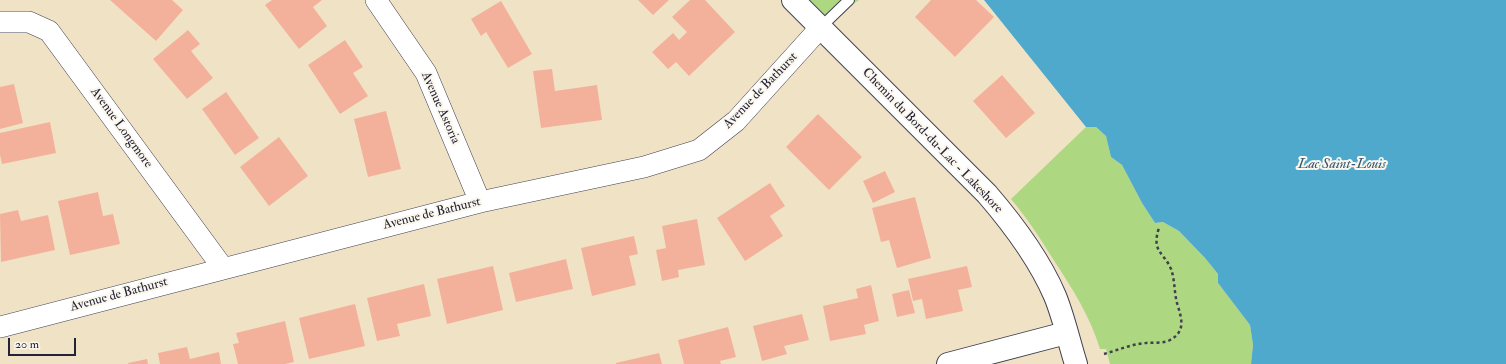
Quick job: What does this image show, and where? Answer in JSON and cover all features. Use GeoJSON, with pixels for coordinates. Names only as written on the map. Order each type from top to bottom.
{"type":"FeatureCollection","features":[{"type":"Feature","properties":{"kind":"street","name":"Avenue Astoria"},"geometry":{"type":"LineString","coordinates":[[376,0],[426,73],[480,202]]}},
{"type":"Feature","properties":{"kind":"street","name":"Chemin du Bord-du-Lac - Lakeshore"},"geometry":{"type":"LineString","coordinates":[[793,0],[982,188],[1000,208],[1040,269],[1055,296],[1076,364]]}},
{"type":"Feature","properties":{"kind":"street","name":"Avenue Longmore"},"geometry":{"type":"LineString","coordinates":[[0,22],[29,22],[50,30],[223,268]]}},
{"type":"Feature","properties":{"kind":"street","name":"Avenue de Bathurst"},"geometry":{"type":"LineString","coordinates":[[0,327],[480,202],[644,167],[699,150],[736,120],[820,28]]}},
{"type":"Feature","properties":{"kind":"street"},"geometry":{"type":"LineString","coordinates":[[948,364],[1066,333]]}},
{"type":"Feature","properties":{"kind":"lane"},"geometry":{"type":"LineString","coordinates":[[820,28],[849,0]]}},
{"type":"Feature","properties":{"kind":"path"},"geometry":{"type":"LineString","coordinates":[[1104,354],[1145,343],[1168,341],[1175,337],[1181,328],[1183,320],[1177,304],[1173,275],[1165,258],[1159,254],[1157,248],[1156,240],[1159,228]]}},
{"type":"Feature","properties":{"kind":"green space"},"geometry":{"type":"Polygon","coordinates":[[[793,0],[859,0],[820,28],[793,0]]]}},
{"type":"Feature","properties":{"kind":"green space"},"geometry":{"type":"Polygon","coordinates":[[[1086,127],[1096,127],[1106,136],[1111,157],[1122,165],[1142,203],[1155,223],[1163,222],[1179,231],[1218,274],[1218,283],[1250,325],[1253,345],[1251,364],[1110,364],[1106,349],[1100,349],[1086,314],[1074,292],[1033,228],[1011,199],[1086,127]]]}},
{"type":"Feature","properties":{"kind":"water","name":"Lac Saint-Louis"},"geometry":{"type":"Polygon","coordinates":[[[984,0],[1506,0],[1506,364],[1251,364],[1253,345],[1250,325],[1218,283],[1218,274],[1179,231],[1163,222],[1155,223],[1142,203],[1122,165],[1111,157],[1106,136],[1096,127],[1086,127],[984,0]]]}},
{"type":"Feature","properties":{"kind":"building"},"geometry":{"type":"Polygon","coordinates":[[[110,0],[172,0],[183,10],[156,41],[110,0]]]}},
{"type":"Feature","properties":{"kind":"building"},"geometry":{"type":"Polygon","coordinates":[[[272,0],[322,0],[313,7],[327,26],[299,49],[265,5],[272,0]]]}},
{"type":"Feature","properties":{"kind":"building"},"geometry":{"type":"Polygon","coordinates":[[[638,0],[669,0],[653,15],[638,0]]]}},
{"type":"Feature","properties":{"kind":"building"},"geometry":{"type":"Polygon","coordinates":[[[690,0],[705,0],[735,32],[689,76],[676,62],[668,69],[652,52],[673,33],[679,40],[687,32],[672,17],[690,0]]]}},
{"type":"Feature","properties":{"kind":"building"},"geometry":{"type":"Polygon","coordinates":[[[931,0],[976,0],[994,17],[955,57],[915,17],[931,0]]]}},
{"type":"Feature","properties":{"kind":"building"},"geometry":{"type":"Polygon","coordinates":[[[501,1],[532,54],[508,68],[486,32],[481,36],[471,19],[501,1]]]}},
{"type":"Feature","properties":{"kind":"building"},"geometry":{"type":"Polygon","coordinates":[[[188,30],[200,44],[191,51],[213,78],[187,99],[153,59],[188,30]]]}},
{"type":"Feature","properties":{"kind":"building"},"geometry":{"type":"Polygon","coordinates":[[[345,40],[363,67],[353,73],[368,96],[340,114],[308,65],[345,40]]]}},
{"type":"Feature","properties":{"kind":"building"},"geometry":{"type":"Polygon","coordinates":[[[552,69],[555,91],[597,85],[602,120],[541,128],[533,71],[552,69]]]}},
{"type":"Feature","properties":{"kind":"building"},"geometry":{"type":"Polygon","coordinates":[[[1002,75],[1035,113],[1006,138],[973,101],[1002,75]]]}},
{"type":"Feature","properties":{"kind":"building"},"geometry":{"type":"Polygon","coordinates":[[[14,84],[23,123],[0,129],[0,87],[14,84]]]}},
{"type":"Feature","properties":{"kind":"building"},"geometry":{"type":"Polygon","coordinates":[[[226,92],[259,138],[235,155],[202,109],[226,92]]]}},
{"type":"Feature","properties":{"kind":"building"},"geometry":{"type":"Polygon","coordinates":[[[386,111],[401,169],[368,177],[354,119],[386,111]]]}},
{"type":"Feature","properties":{"kind":"building"},"geometry":{"type":"Polygon","coordinates":[[[818,114],[862,157],[829,190],[786,147],[818,114]]]}},
{"type":"Feature","properties":{"kind":"building"},"geometry":{"type":"Polygon","coordinates":[[[50,122],[56,153],[2,164],[0,155],[0,133],[50,122]]]}},
{"type":"Feature","properties":{"kind":"building"},"geometry":{"type":"Polygon","coordinates":[[[279,137],[308,176],[269,206],[240,167],[279,137]]]}},
{"type":"Feature","properties":{"kind":"building"},"geometry":{"type":"Polygon","coordinates":[[[885,171],[895,192],[873,203],[863,181],[885,171]]]}},
{"type":"Feature","properties":{"kind":"building"},"geometry":{"type":"Polygon","coordinates":[[[770,183],[785,206],[770,216],[783,236],[745,261],[717,218],[770,183]]]}},
{"type":"Feature","properties":{"kind":"building"},"geometry":{"type":"Polygon","coordinates":[[[98,192],[103,216],[113,214],[120,244],[70,255],[58,201],[98,192]]]}},
{"type":"Feature","properties":{"kind":"building"},"geometry":{"type":"Polygon","coordinates":[[[915,197],[931,258],[897,268],[889,240],[881,242],[872,208],[915,197]]]}},
{"type":"Feature","properties":{"kind":"building"},"geometry":{"type":"Polygon","coordinates":[[[18,210],[21,221],[48,215],[55,250],[1,262],[0,214],[18,210]]]}},
{"type":"Feature","properties":{"kind":"building"},"geometry":{"type":"Polygon","coordinates":[[[697,219],[705,265],[678,270],[679,277],[662,281],[656,250],[666,248],[662,226],[697,219]]]}},
{"type":"Feature","properties":{"kind":"building"},"geometry":{"type":"Polygon","coordinates":[[[634,236],[638,254],[629,256],[636,285],[592,296],[581,248],[634,236]]]}},
{"type":"Feature","properties":{"kind":"building"},"geometry":{"type":"Polygon","coordinates":[[[566,259],[573,289],[516,302],[509,273],[566,259]]]}},
{"type":"Feature","properties":{"kind":"building"},"geometry":{"type":"Polygon","coordinates":[[[493,266],[503,310],[447,324],[437,279],[493,266]]]}},
{"type":"Feature","properties":{"kind":"building"},"geometry":{"type":"Polygon","coordinates":[[[967,266],[972,287],[958,290],[963,311],[926,319],[922,299],[913,301],[908,279],[967,266]]]}},
{"type":"Feature","properties":{"kind":"building"},"geometry":{"type":"Polygon","coordinates":[[[424,284],[431,316],[397,324],[400,336],[377,341],[367,298],[424,284]]]}},
{"type":"Feature","properties":{"kind":"building"},"geometry":{"type":"Polygon","coordinates":[[[871,285],[879,321],[864,325],[866,334],[830,341],[823,306],[858,298],[856,289],[871,285]]]}},
{"type":"Feature","properties":{"kind":"building"},"geometry":{"type":"Polygon","coordinates":[[[909,290],[915,313],[897,317],[892,294],[909,290]]]}},
{"type":"Feature","properties":{"kind":"building"},"geometry":{"type":"Polygon","coordinates":[[[355,304],[365,346],[309,359],[299,318],[355,304]]]}},
{"type":"Feature","properties":{"kind":"building"},"geometry":{"type":"Polygon","coordinates":[[[802,314],[809,340],[784,346],[787,354],[762,361],[753,326],[802,314]]]}},
{"type":"Feature","properties":{"kind":"building"},"geometry":{"type":"Polygon","coordinates":[[[285,321],[294,362],[285,364],[238,364],[233,344],[239,343],[236,333],[285,321]]]}},
{"type":"Feature","properties":{"kind":"building"},"geometry":{"type":"Polygon","coordinates":[[[728,327],[736,357],[720,361],[721,364],[684,364],[678,340],[728,327]]]}},
{"type":"Feature","properties":{"kind":"building"},"geometry":{"type":"Polygon","coordinates":[[[187,347],[190,359],[219,352],[221,364],[160,364],[158,353],[187,347]]]}},
{"type":"Feature","properties":{"kind":"building"},"geometry":{"type":"Polygon","coordinates":[[[659,353],[662,364],[616,364],[616,363],[659,353]]]}},
{"type":"Feature","properties":{"kind":"building"},"geometry":{"type":"Polygon","coordinates":[[[147,359],[148,364],[128,364],[128,363],[147,359]]]}}]}
